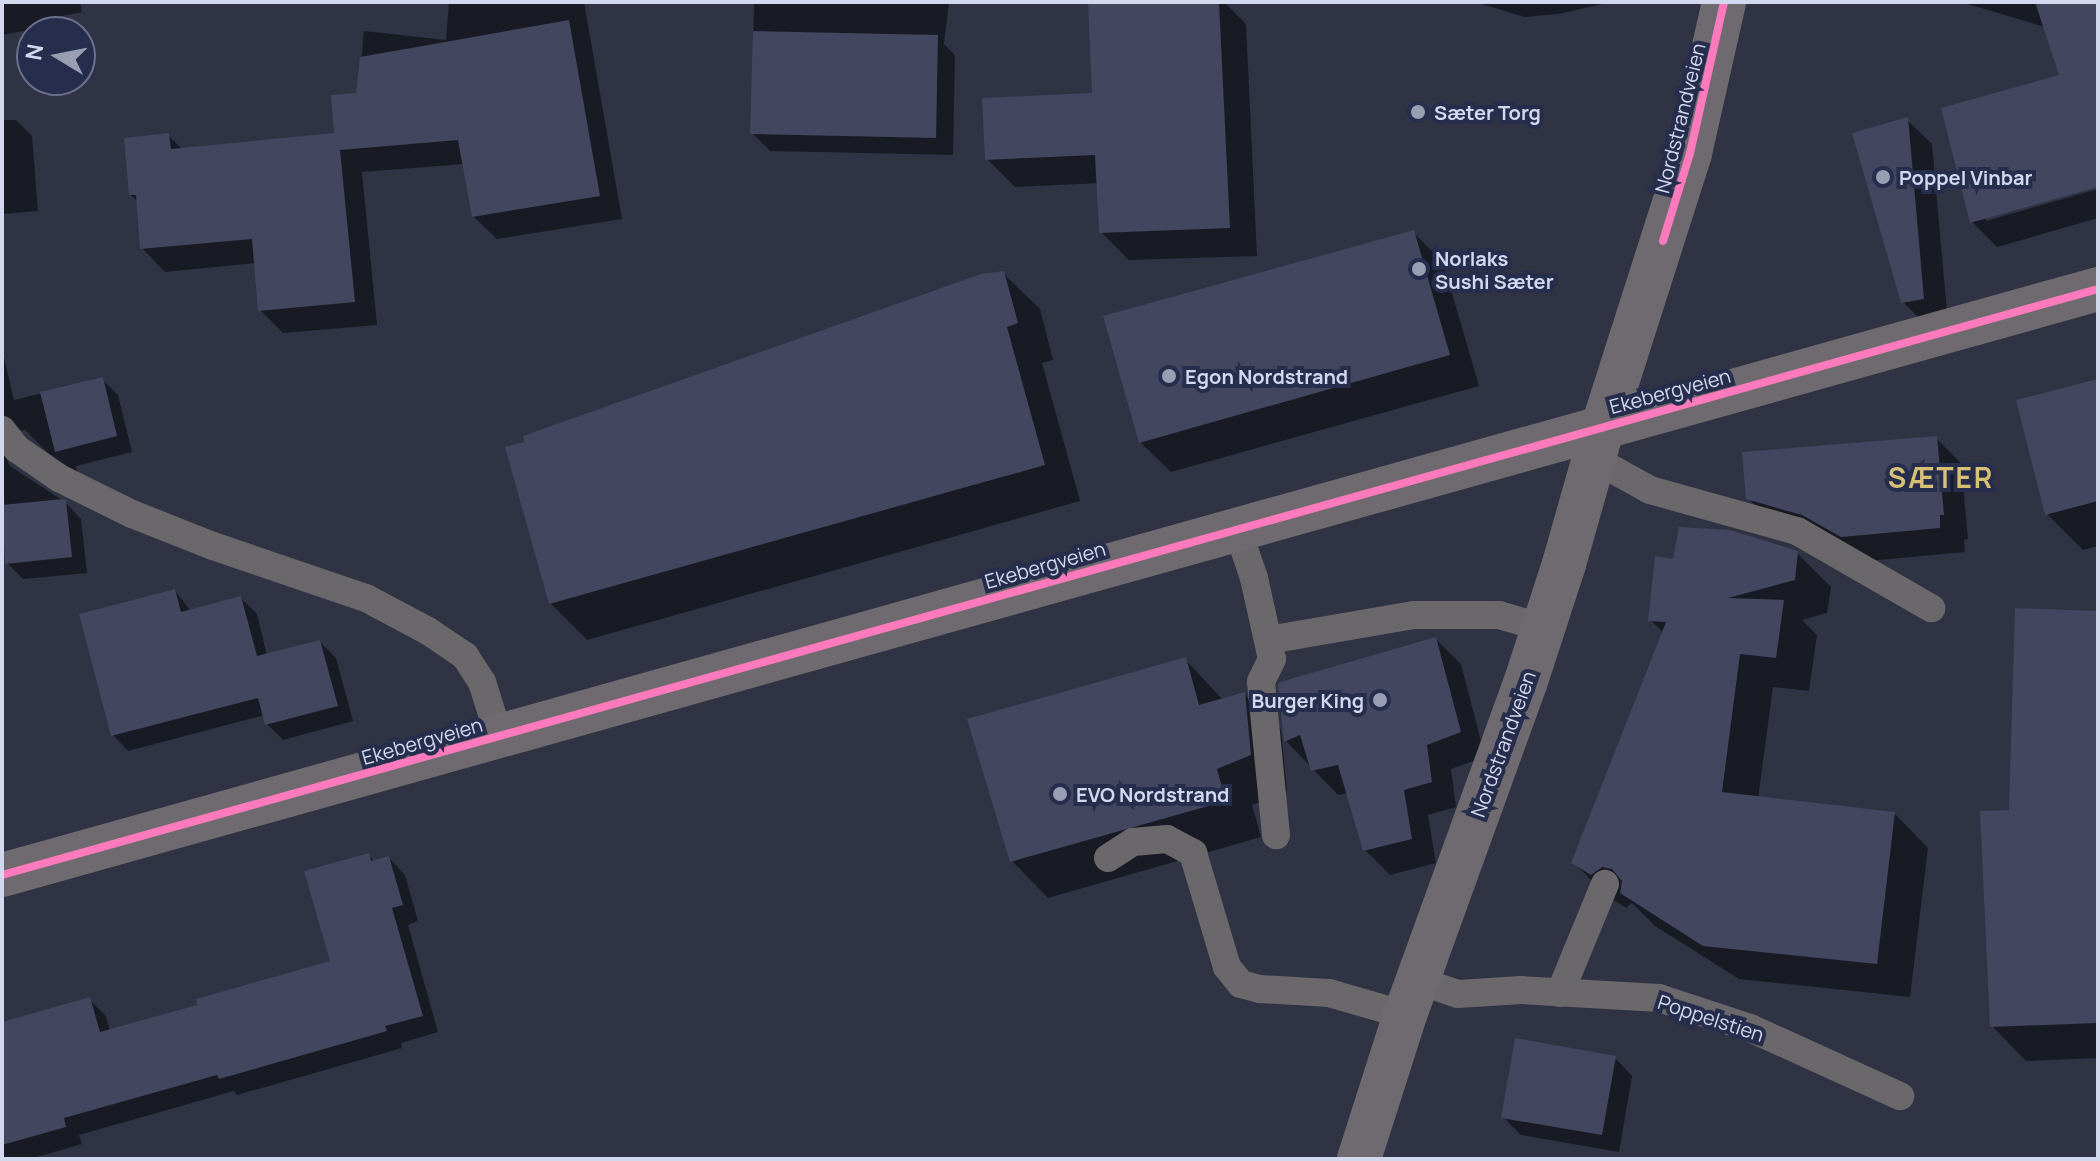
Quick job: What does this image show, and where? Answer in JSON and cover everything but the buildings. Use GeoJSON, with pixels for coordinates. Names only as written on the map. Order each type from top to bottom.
{"type":"FeatureCollection","features":[{"type":"Feature","properties":{"kind":"main road","name":"Nordstrandveien"},"geometry":{"type":"LineString","coordinates":[[1359,1159],[1411,997],[1544,628],[1598,442],[1690,153],[1724,2]]}},
{"type":"Feature","properties":{"kind":"main road","name":"Ekebergveien"},"geometry":{"type":"LineString","coordinates":[[2,875],[1237,528],[1598,442],[2098,289]]}},
{"type":"Feature","properties":{"kind":"lane"},"geometry":{"type":"LineString","coordinates":[[2,430],[17,449],[59,478],[132,514],[213,546],[366,598],[428,631],[465,656],[482,682],[499,736]]}},
{"type":"Feature","properties":{"kind":"lane"},"geometry":{"type":"LineString","coordinates":[[1598,442],[1650,490],[1797,531],[1931,608]]}},
{"type":"Feature","properties":{"kind":"lane"},"geometry":{"type":"LineString","coordinates":[[1237,528],[1272,659],[1261,682],[1276,835]]}},
{"type":"Feature","properties":{"kind":"lane"},"geometry":{"type":"LineString","coordinates":[[1269,640],[1414,615],[1499,615],[1544,628]]}},
{"type":"Feature","properties":{"kind":"lane","name":"Poppelstien"},"geometry":{"type":"LineString","coordinates":[[1108,858],[1133,842],[1167,839],[1193,853],[1227,967],[1241,984],[1260,989],[1411,997],[1521,990],[1659,998],[1750,1028],[1900,1096]]}},
{"type":"Feature","properties":{"kind":"lane"},"geometry":{"type":"LineString","coordinates":[[1560,993],[1605,884]]}},
{"type":"Feature","properties":{"kind":"cycle path"},"geometry":{"type":"LineString","coordinates":[[1663,241],[1690,153],[1724,2]]}},
{"type":"Feature","properties":{"kind":"cycle path"},"geometry":{"type":"LineString","coordinates":[[2,875],[2098,289]]}},
{"type":"Feature","properties":{"kind":"place","name":"Sæter Torg"},"geometry":{"type":"Point","coordinates":[1418,112]}},
{"type":"Feature","properties":{"kind":"place","name":"Poppel Vinbar"},"geometry":{"type":"Point","coordinates":[1883,177]}},
{"type":"Feature","properties":{"kind":"place","name":"Norlaks Sushi Sæter"},"geometry":{"type":"Point","coordinates":[1419,269]}},
{"type":"Feature","properties":{"kind":"place","name":"Egon Nordstrand"},"geometry":{"type":"Point","coordinates":[1169,376]}},
{"type":"Feature","properties":{"kind":"place","name":"Burger King"},"geometry":{"type":"Point","coordinates":[1380,700]}},
{"type":"Feature","properties":{"kind":"place","name":"EVO Nordstrand"},"geometry":{"type":"Point","coordinates":[1060,794]}},
{"type":"Feature","properties":{"kind":"district","name":"SÆTER"},"geometry":{"type":"Point","coordinates":[1941,477]}}]}
